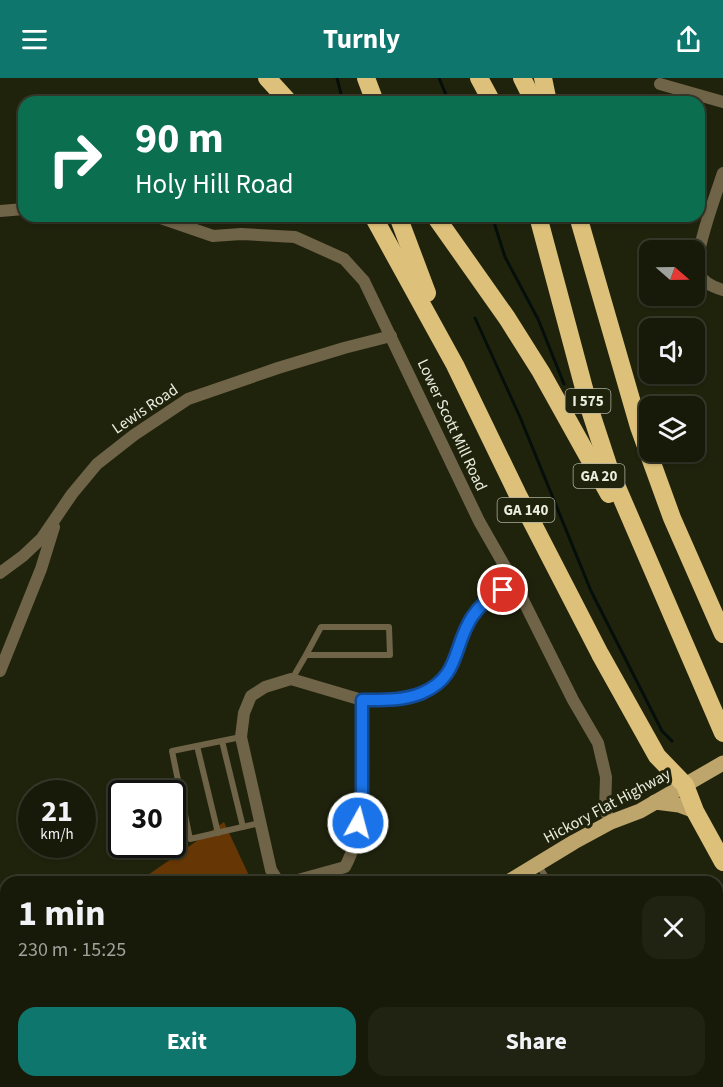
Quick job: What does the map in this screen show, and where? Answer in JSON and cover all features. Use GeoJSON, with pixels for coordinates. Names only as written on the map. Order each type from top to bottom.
{"type":"FeatureCollection","features":[{"type":"Feature","properties":{"kind":"highway"},"geometry":{"type":"LineString","coordinates":[[267,78],[284,96]]}},
{"type":"Feature","properties":{"kind":"highway"},"geometry":{"type":"LineString","coordinates":[[366,78],[369,96]]}},
{"type":"Feature","properties":{"kind":"highway"},"geometry":{"type":"LineString","coordinates":[[366,78],[373,96]]}},
{"type":"Feature","properties":{"kind":"highway"},"geometry":{"type":"LineString","coordinates":[[479,78],[489,96]]}},
{"type":"Feature","properties":{"kind":"highway"},"geometry":{"type":"LineString","coordinates":[[522,78],[531,96]]}},
{"type":"Feature","properties":{"kind":"highway"},"geometry":{"type":"LineString","coordinates":[[543,78],[547,96]]}},
{"type":"Feature","properties":{"kind":"highway"},"geometry":{"type":"LineString","coordinates":[[376,222],[454,364]]}},
{"type":"Feature","properties":{"kind":"highway","name":"GA 140"},"geometry":{"type":"LineString","coordinates":[[400,222],[454,364],[517,493],[600,654],[657,756],[685,785]]}},
{"type":"Feature","properties":{"kind":"highway","name":"GA 20"},"geometry":{"type":"LineString","coordinates":[[439,222],[507,318],[541,372],[656,580]]}},
{"type":"Feature","properties":{"kind":"highway","name":"I 575"},"geometry":{"type":"LineString","coordinates":[[540,222],[590,407],[610,471],[721,728]]}},
{"type":"Feature","properties":{"kind":"highway","name":"I 575"},"geometry":{"type":"LineString","coordinates":[[580,222],[642,436],[672,518],[723,634]]}},
{"type":"Feature","properties":{"kind":"highway"},"geometry":{"type":"LineString","coordinates":[[685,785],[694,811],[723,862]]}},
{"type":"Feature","properties":{"kind":"main road","name":"Hickory Flat Highway"},"geometry":{"type":"LineString","coordinates":[[517,876],[611,822],[655,802],[723,763]]}},
{"type":"Feature","properties":{"kind":"main road"},"geometry":{"type":"LineString","coordinates":[[655,802],[679,805],[694,811]]}},
{"type":"Feature","properties":{"kind":"street"},"geometry":{"type":"LineString","coordinates":[[660,84],[702,96]]}},
{"type":"Feature","properties":{"kind":"street"},"geometry":{"type":"LineString","coordinates":[[705,97],[723,102]]}},
{"type":"Feature","properties":{"kind":"street"},"geometry":{"type":"LineString","coordinates":[[723,173],[702,237],[697,266],[699,274],[708,285],[723,290]]}},
{"type":"Feature","properties":{"kind":"street"},"geometry":{"type":"LineString","coordinates":[[0,212],[18,210]]}},
{"type":"Feature","properties":{"kind":"street","name":"Lower Scott Mill Road"},"geometry":{"type":"LineString","coordinates":[[172,222],[213,236],[241,234],[295,237],[344,259],[364,280],[479,521],[515,584],[573,700],[598,743],[606,777],[605,810],[611,822]]}},
{"type":"Feature","properties":{"kind":"street","name":"Lewis Road"},"geometry":{"type":"LineString","coordinates":[[0,573],[42,538],[72,494],[97,464],[134,435],[188,399],[300,361],[391,336]]}},
{"type":"Feature","properties":{"kind":"street"},"geometry":{"type":"LineString","coordinates":[[0,671],[41,569],[57,518]]}},
{"type":"Feature","properties":{"kind":"street"},"geometry":{"type":"LineString","coordinates":[[275,876],[271,870],[240,737],[244,713],[251,696],[265,687],[291,679],[362,700],[399,699],[422,693],[447,675],[472,616],[492,596],[515,584]]}},
{"type":"Feature","properties":{"kind":"street"},"geometry":{"type":"LineString","coordinates":[[312,876],[345,867],[351,856],[362,806],[362,700]]}},
{"type":"Feature","properties":{"kind":"lane"},"geometry":{"type":"LineString","coordinates":[[291,679],[321,627],[389,627],[390,655],[306,655]]}},
{"type":"Feature","properties":{"kind":"lane"},"geometry":{"type":"LineString","coordinates":[[240,737],[172,751],[190,839],[260,823]]}},
{"type":"Feature","properties":{"kind":"lane"},"geometry":{"type":"LineString","coordinates":[[222,741],[243,827]]}},
{"type":"Feature","properties":{"kind":"lane"},"geometry":{"type":"LineString","coordinates":[[197,746],[218,833]]}},
{"type":"Feature","properties":{"kind":"lane"},"geometry":{"type":"LineString","coordinates":[[537,863],[545,876]]}},
{"type":"Feature","properties":{"kind":"shaded area"},"geometry":{"type":"Polygon","coordinates":[[[224,822],[249,876],[147,876],[172,858],[186,858],[186,849],[224,822]]]}},
{"type":"Feature","properties":{"kind":"waterway"},"geometry":{"type":"LineString","coordinates":[[337,78],[342,96]]}},
{"type":"Feature","properties":{"kind":"waterway"},"geometry":{"type":"LineString","coordinates":[[439,78],[446,96]]}},
{"type":"Feature","properties":{"kind":"waterway"},"geometry":{"type":"LineString","coordinates":[[494,222],[505,257],[538,319],[564,384]]}},
{"type":"Feature","properties":{"kind":"waterway"},"geometry":{"type":"LineString","coordinates":[[475,318],[520,417],[591,591],[662,731],[672,741]]}},
{"type":"Feature","properties":{"kind":"route"},"geometry":{"type":"LineString","coordinates":[[358,823],[362,806],[362,700],[399,699],[422,693],[440,682],[453,664],[472,616],[492,596],[503,590]]}}]}
